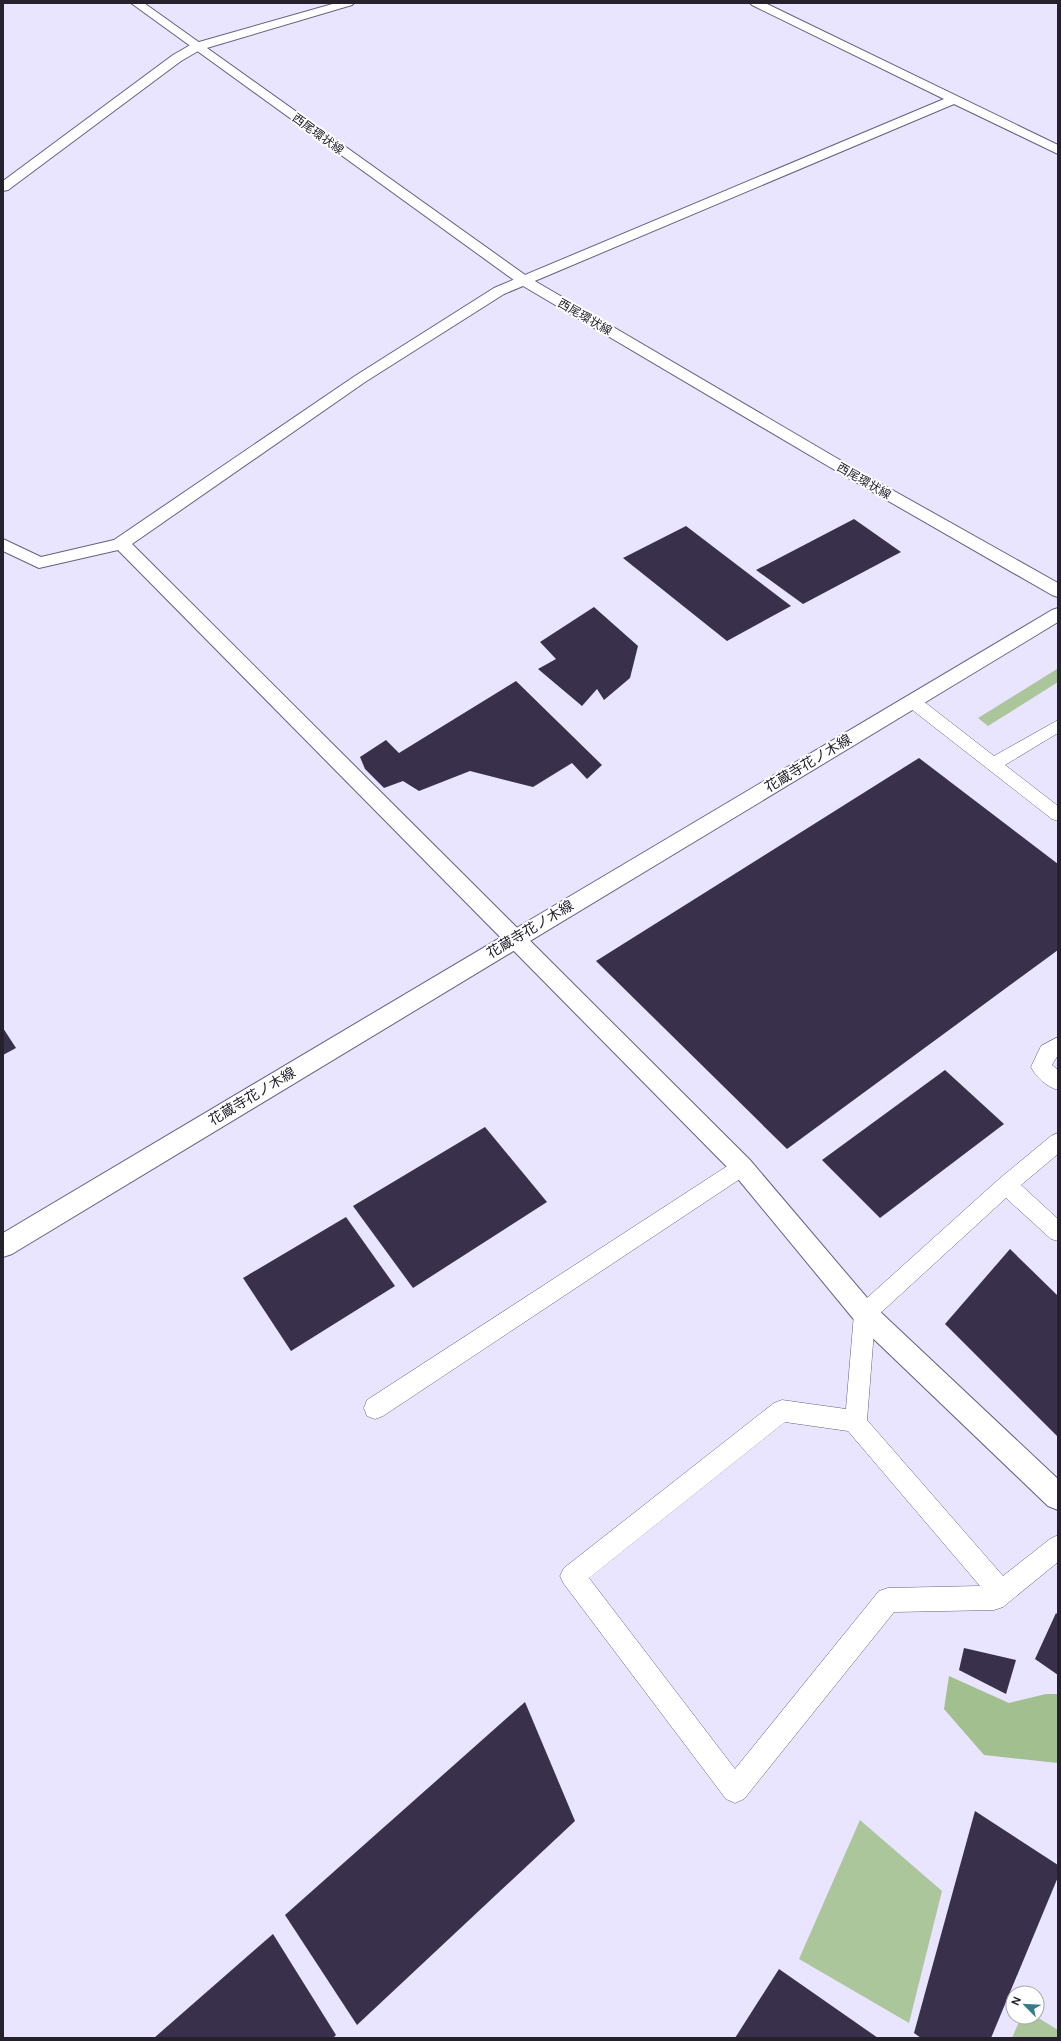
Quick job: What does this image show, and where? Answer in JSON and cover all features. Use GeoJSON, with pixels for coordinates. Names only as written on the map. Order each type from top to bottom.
{"type":"FeatureCollection","features":[{"type":"Feature","properties":{"kind":"street","name":"西尾環状線"},"geometry":{"type":"LineString","coordinates":[[137,3],[196,47],[523,280],[863,480],[1058,591]]}},
{"type":"Feature","properties":{"kind":"street"},"geometry":{"type":"LineString","coordinates":[[3,187],[177,58],[196,47],[348,3]]}},
{"type":"Feature","properties":{"kind":"street"},"geometry":{"type":"LineString","coordinates":[[756,3],[1058,150]]}},
{"type":"Feature","properties":{"kind":"street"},"geometry":{"type":"LineString","coordinates":[[3,544],[39,564],[122,544],[121,543],[360,379],[499,291],[953,100]]}},
{"type":"Feature","properties":{"kind":"street"},"geometry":{"type":"LineString","coordinates":[[122,544],[742,1167],[865,1314],[1058,1497]]}},
{"type":"Feature","properties":{"kind":"street","name":"花蔵寺花ノ木線"},"geometry":{"type":"LineString","coordinates":[[3,1246],[514,938],[1058,614]]}},
{"type":"Feature","properties":{"kind":"lane"},"geometry":{"type":"LineString","coordinates":[[912,701],[1058,815]]}},
{"type":"Feature","properties":{"kind":"lane"},"geometry":{"type":"LineString","coordinates":[[993,764],[1058,726]]}},
{"type":"Feature","properties":{"kind":"lane"},"geometry":{"type":"LineString","coordinates":[[1058,1045],[1048,1052],[1041,1067],[1058,1082]]}},
{"type":"Feature","properties":{"kind":"lane"},"geometry":{"type":"LineString","coordinates":[[854,1421],[856,1421],[865,1314],[1006,1185],[1058,1142]]}},
{"type":"Feature","properties":{"kind":"lane"},"geometry":{"type":"LineString","coordinates":[[375,1408],[742,1167]]}},
{"type":"Feature","properties":{"kind":"lane"},"geometry":{"type":"LineString","coordinates":[[1006,1185],[1058,1232]]}},
{"type":"Feature","properties":{"kind":"lane"},"geometry":{"type":"LineString","coordinates":[[1002,1592],[854,1421],[782,1411],[572,1576],[735,1790],[888,1600],[994,1598],[1002,1592],[1058,1547]]}},
{"type":"Feature","properties":{"kind":"green space"},"geometry":{"type":"Polygon","coordinates":[[[1057,669],[1058,682],[988,726],[978,718],[1057,669]]]}},
{"type":"Feature","properties":{"kind":"green space"},"geometry":{"type":"Polygon","coordinates":[[[949,1676],[1009,1703],[1046,1694],[1058,1694],[1058,1763],[984,1755],[944,1709],[949,1676]]]}},
{"type":"Feature","properties":{"kind":"green space"},"geometry":{"type":"Polygon","coordinates":[[[860,1820],[942,1891],[909,2023],[799,1959],[860,1820]]]}},
{"type":"Feature","properties":{"kind":"green space"},"geometry":{"type":"Polygon","coordinates":[[[1045,2022],[1058,2030],[1058,2038],[1012,2038],[1018,2025],[1045,2025],[1045,2022]]]}},
{"type":"Feature","properties":{"kind":"building"},"geometry":{"type":"Polygon","coordinates":[[[854,519],[901,552],[803,604],[756,570],[854,519]]]}},
{"type":"Feature","properties":{"kind":"building"},"geometry":{"type":"Polygon","coordinates":[[[686,526],[791,606],[727,641],[623,558],[686,526]]]}},
{"type":"Feature","properties":{"kind":"building"},"geometry":{"type":"Polygon","coordinates":[[[594,607],[638,646],[630,678],[604,700],[597,689],[582,706],[538,669],[556,659],[540,642],[594,607]]]}},
{"type":"Feature","properties":{"kind":"building"},"geometry":{"type":"Polygon","coordinates":[[[516,681],[602,765],[587,779],[572,763],[533,787],[470,771],[419,791],[403,781],[384,788],[365,769],[360,757],[386,740],[399,753],[516,681]]]}},
{"type":"Feature","properties":{"kind":"building"},"geometry":{"type":"Polygon","coordinates":[[[919,758],[1058,864],[1058,950],[787,1149],[596,961],[919,758]]]}},
{"type":"Feature","properties":{"kind":"building"},"geometry":{"type":"Polygon","coordinates":[[[3,1028],[16,1048],[3,1055],[3,1028]]]}},
{"type":"Feature","properties":{"kind":"building"},"geometry":{"type":"Polygon","coordinates":[[[945,1070],[1004,1124],[880,1218],[822,1160],[945,1070]]]}},
{"type":"Feature","properties":{"kind":"building"},"geometry":{"type":"Polygon","coordinates":[[[485,1127],[547,1202],[413,1288],[353,1206],[485,1127]]]}},
{"type":"Feature","properties":{"kind":"building"},"geometry":{"type":"Polygon","coordinates":[[[346,1217],[395,1286],[291,1351],[243,1278],[346,1217]]]}},
{"type":"Feature","properties":{"kind":"building"},"geometry":{"type":"Polygon","coordinates":[[[1010,1249],[1058,1296],[1058,1437],[945,1324],[1010,1249]]]}},
{"type":"Feature","properties":{"kind":"building"},"geometry":{"type":"Polygon","coordinates":[[[1056,1613],[1058,1615],[1058,1675],[1035,1659],[1056,1613]]]}},
{"type":"Feature","properties":{"kind":"building"},"geometry":{"type":"Polygon","coordinates":[[[964,1648],[1016,1660],[1006,1694],[959,1670],[964,1648]]]}},
{"type":"Feature","properties":{"kind":"building"},"geometry":{"type":"Polygon","coordinates":[[[525,1702],[575,1821],[357,2025],[285,1915],[525,1702]]]}},
{"type":"Feature","properties":{"kind":"building"},"geometry":{"type":"Polygon","coordinates":[[[975,1811],[1058,1865],[1058,1877],[1013,1985],[1005,1985],[1005,2004],[991,2038],[921,2038],[914,2033],[975,1811]]]}},
{"type":"Feature","properties":{"kind":"building"},"geometry":{"type":"Polygon","coordinates":[[[273,1934],[336,2035],[333,2038],[154,2038],[273,1934]]]}},
{"type":"Feature","properties":{"kind":"building"},"geometry":{"type":"Polygon","coordinates":[[[779,1969],[878,2038],[735,2038],[779,1969]]]}}]}
